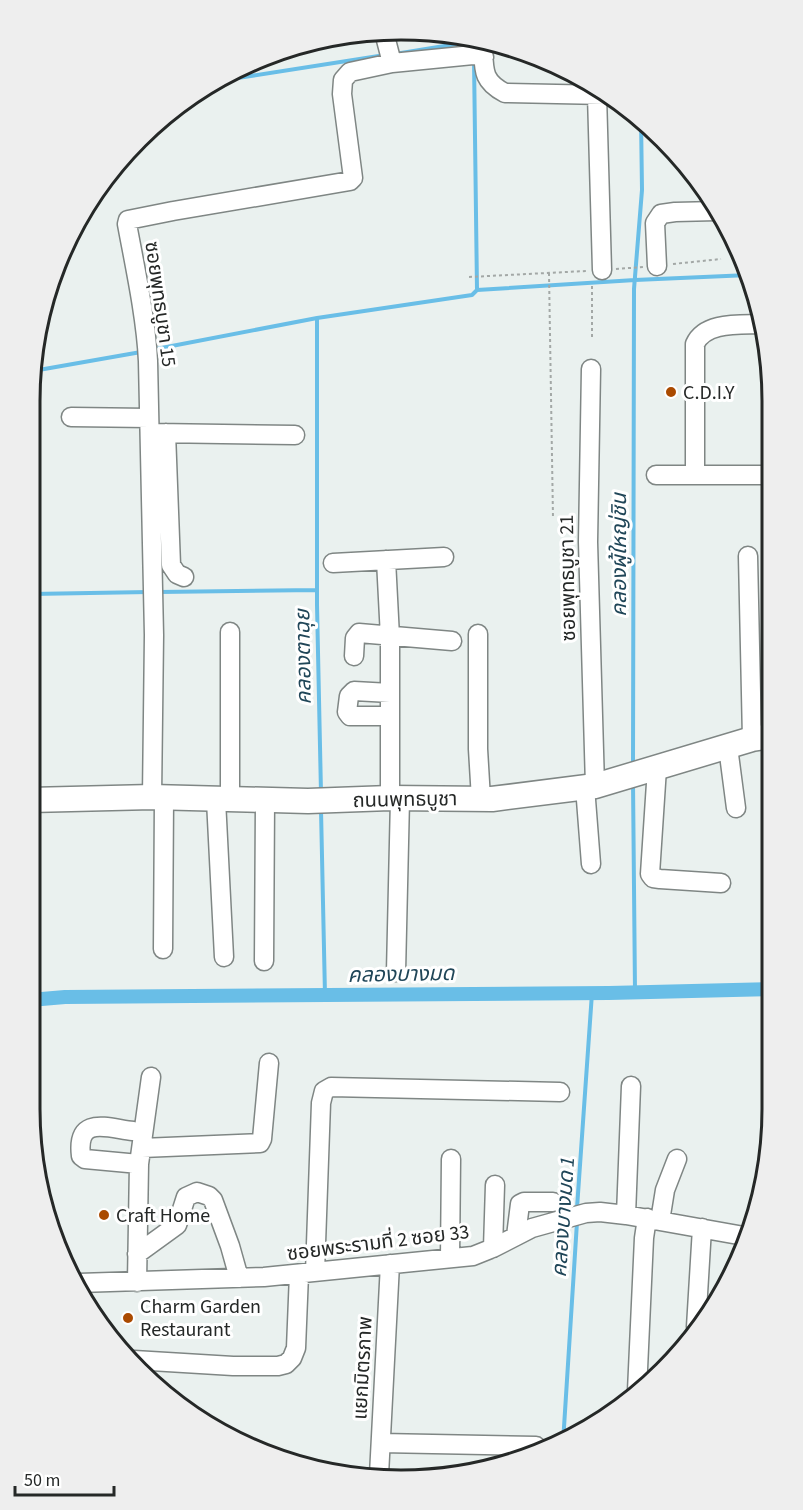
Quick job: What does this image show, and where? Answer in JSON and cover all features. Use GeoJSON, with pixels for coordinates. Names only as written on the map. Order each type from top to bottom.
{"type":"FeatureCollection","features":[{"type":"Feature","properties":{"kind":"main road","name":"ถนนพุทธบูชา"},"geometry":{"type":"LineString","coordinates":[[40,800],[158,797],[265,801],[481,799],[590,787],[762,738]]}},
{"type":"Feature","properties":{"kind":"street"},"geometry":{"type":"LineString","coordinates":[[386,41],[392,63]]}},
{"type":"Feature","properties":{"kind":"street","name":"ซอยพุทธบูชา 15"},"geometry":{"type":"LineString","coordinates":[[163,949],[154,635],[155,428],[148,354],[130,249],[128,220],[350,181],[353,178],[342,94],[343,80],[350,72],[392,63],[483,52],[487,79],[494,87],[505,93],[592,95]]}},
{"type":"Feature","properties":{"kind":"street"},"geometry":{"type":"LineString","coordinates":[[597,276],[601,100]]}},
{"type":"Feature","properties":{"kind":"street"},"geometry":{"type":"LineString","coordinates":[[657,266],[655,223],[661,214],[708,211]]}},
{"type":"Feature","properties":{"kind":"street"},"geometry":{"type":"LineString","coordinates":[[695,475],[695,344],[698,336],[706,330],[754,325]]}},
{"type":"Feature","properties":{"kind":"street","name":"ซอยพุทธบูชา 21"},"geometry":{"type":"LineString","coordinates":[[591,369],[588,542],[591,864]]}},
{"type":"Feature","properties":{"kind":"street"},"geometry":{"type":"LineString","coordinates":[[71,417],[155,428],[295,435]]}},
{"type":"Feature","properties":{"kind":"street"},"geometry":{"type":"LineString","coordinates":[[155,428],[171,565],[177,574],[184,577]]}},
{"type":"Feature","properties":{"kind":"street"},"geometry":{"type":"LineString","coordinates":[[656,475],[762,475]]}},
{"type":"Feature","properties":{"kind":"street"},"geometry":{"type":"LineString","coordinates":[[333,563],[444,556]]}},
{"type":"Feature","properties":{"kind":"street"},"geometry":{"type":"LineString","coordinates":[[748,556],[762,738]]}},
{"type":"Feature","properties":{"kind":"street"},"geometry":{"type":"LineString","coordinates":[[387,560],[390,716],[395,798],[396,972]]}},
{"type":"Feature","properties":{"kind":"street"},"geometry":{"type":"LineString","coordinates":[[224,957],[223,800],[230,632]]}},
{"type":"Feature","properties":{"kind":"street"},"geometry":{"type":"LineString","coordinates":[[354,656],[356,634],[359,633],[452,641]]}},
{"type":"Feature","properties":{"kind":"street"},"geometry":{"type":"LineString","coordinates":[[478,634],[478,749],[481,799]]}},
{"type":"Feature","properties":{"kind":"street"},"geometry":{"type":"LineString","coordinates":[[390,693],[354,691],[349,696],[347,712],[350,716],[390,716]]}},
{"type":"Feature","properties":{"kind":"street"},"geometry":{"type":"LineString","coordinates":[[728,747],[736,808]]}},
{"type":"Feature","properties":{"kind":"street"},"geometry":{"type":"LineString","coordinates":[[642,773],[650,874],[653,878],[660,879],[722,883]]}},
{"type":"Feature","properties":{"kind":"street"},"geometry":{"type":"LineString","coordinates":[[264,961],[265,801]]}},
{"type":"Feature","properties":{"kind":"street"},"geometry":{"type":"LineString","coordinates":[[133,1131],[100,1126],[90,1127],[83,1134],[81,1156],[85,1159],[141,1156],[260,1143],[269,1063]]}},
{"type":"Feature","properties":{"kind":"street"},"geometry":{"type":"LineString","coordinates":[[137,1281],[141,1156],[151,1077]]}},
{"type":"Feature","properties":{"kind":"street"},"geometry":{"type":"LineString","coordinates":[[626,1215],[631,1086]]}},
{"type":"Feature","properties":{"kind":"street"},"geometry":{"type":"LineString","coordinates":[[143,1361],[233,1366],[278,1366],[286,1364],[292,1358],[296,1348],[307,1273],[324,1090],[331,1087],[560,1092]]}},
{"type":"Feature","properties":{"kind":"street"},"geometry":{"type":"LineString","coordinates":[[450,1258],[451,1159]]}},
{"type":"Feature","properties":{"kind":"street"},"geometry":{"type":"LineString","coordinates":[[637,1382],[644,1238],[677,1159]]}},
{"type":"Feature","properties":{"kind":"street"},"geometry":{"type":"LineString","coordinates":[[493,1248],[495,1185]]}},
{"type":"Feature","properties":{"kind":"street"},"geometry":{"type":"LineString","coordinates":[[137,1254],[177,1225],[186,1197],[197,1192],[202,1193],[213,1200],[239,1278]]}},
{"type":"Feature","properties":{"kind":"street"},"geometry":{"type":"LineString","coordinates":[[516,1236],[520,1204],[553,1202]]}},
{"type":"Feature","properties":{"kind":"street","name":"ซอยพระรามที่ 2 ซอย 33"},"geometry":{"type":"LineString","coordinates":[[86,1283],[239,1278],[473,1256],[532,1228],[600,1212],[653,1220],[701,1237],[739,1236]]}},
{"type":"Feature","properties":{"kind":"street"},"geometry":{"type":"LineString","coordinates":[[697,1316],[701,1237]]}},
{"type":"Feature","properties":{"kind":"street","name":"แยกมิตรภาพ"},"geometry":{"type":"LineString","coordinates":[[379,1469],[390,1264]]}},
{"type":"Feature","properties":{"kind":"street"},"geometry":{"type":"LineString","coordinates":[[381,1443],[529,1446]]}},
{"type":"Feature","properties":{"kind":"path"},"geometry":{"type":"LineString","coordinates":[[549,273],[553,518]]}},
{"type":"Feature","properties":{"kind":"path"},"geometry":{"type":"LineString","coordinates":[[592,337],[597,276]]}},
{"type":"Feature","properties":{"kind":"waterway"},"geometry":{"type":"LineString","coordinates":[[395,54],[453,45]]}},
{"type":"Feature","properties":{"kind":"waterway"},"geometry":{"type":"LineString","coordinates":[[244,77],[385,55]]}},
{"type":"Feature","properties":{"kind":"waterway"},"geometry":{"type":"LineString","coordinates":[[151,350],[317,318],[472,295],[477,290],[474,60]]}},
{"type":"Feature","properties":{"kind":"waterway","name":"คลองผู้ใหญ่ชิน"},"geometry":{"type":"LineString","coordinates":[[633,765],[634,289],[642,190],[641,131]]}},
{"type":"Feature","properties":{"kind":"waterway"},"geometry":{"type":"LineString","coordinates":[[477,290],[740,275]]}},
{"type":"Feature","properties":{"kind":"waterway","name":"คลองตาฉุย"},"geometry":{"type":"LineString","coordinates":[[317,318],[317,605],[321,793]]}},
{"type":"Feature","properties":{"kind":"waterway"},"geometry":{"type":"LineString","coordinates":[[42,369],[141,352]]}},
{"type":"Feature","properties":{"kind":"waterway"},"geometry":{"type":"LineString","coordinates":[[159,592],[317,590]]}},
{"type":"Feature","properties":{"kind":"waterway"},"geometry":{"type":"LineString","coordinates":[[40,594],[149,592]]}},
{"type":"Feature","properties":{"kind":"waterway","name":"คลองผู้ใหญ่ชิน"},"geometry":{"type":"LineString","coordinates":[[633,782],[635,992]]}},
{"type":"Feature","properties":{"kind":"waterway","name":"คลองตาฉุย"},"geometry":{"type":"LineString","coordinates":[[321,810],[325,995]]}},
{"type":"Feature","properties":{"kind":"waterway","name":"คลองบางมด"},"geometry":{"type":"LineString","coordinates":[[40,999],[762,989]]}},
{"type":"Feature","properties":{"kind":"waterway","name":"คลองบางมด 1"},"geometry":{"type":"LineString","coordinates":[[577,1208],[592,993]]}},
{"type":"Feature","properties":{"kind":"waterway","name":"คลองบางมด 1"},"geometry":{"type":"LineString","coordinates":[[564,1431],[577,1222]]}},
{"type":"Feature","properties":{"kind":"place","name":"C.D.I.Y"},"geometry":{"type":"Point","coordinates":[671,392]}},
{"type":"Feature","properties":{"kind":"place","name":"Craft Home"},"geometry":{"type":"Point","coordinates":[104,1215]}},
{"type":"Feature","properties":{"kind":"place","name":"Charm Garden Restaurant"},"geometry":{"type":"Point","coordinates":[128,1318]}}]}
